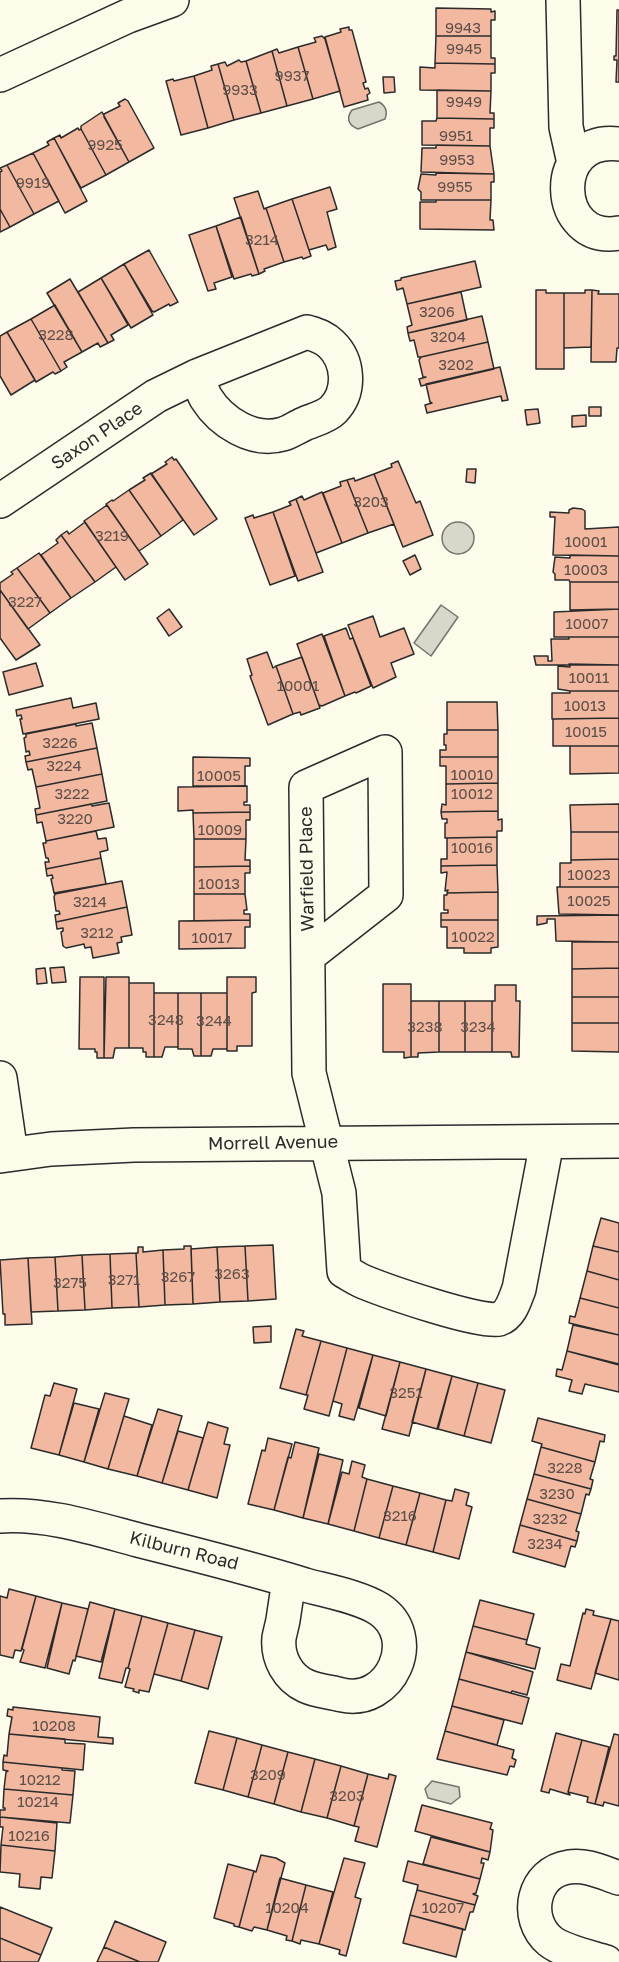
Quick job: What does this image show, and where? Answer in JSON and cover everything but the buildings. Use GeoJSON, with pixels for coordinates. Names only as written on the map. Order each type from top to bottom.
{"type":"FeatureCollection","features":[{"type":"Feature","properties":{"kind":"street"},"geometry":{"type":"LineString","coordinates":[[0,75],[128,16],[172,0]]}},
{"type":"Feature","properties":{"kind":"street"},"geometry":{"type":"LineString","coordinates":[[563,0],[566,127],[574,162]]}},
{"type":"Feature","properties":{"kind":"street"},"geometry":{"type":"LineString","coordinates":[[619,144],[597,146],[585,152],[574,162],[568,175],[566,189],[568,203],[575,216],[585,226],[598,232],[619,233]]}},
{"type":"Feature","properties":{"kind":"street","name":"Saxon Place"},"geometry":{"type":"LineString","coordinates":[[0,501],[156,396],[197,376]]}},
{"type":"Feature","properties":{"kind":"street","name":"Warfield Place"},"geometry":{"type":"LineString","coordinates":[[308,956],[386,895],[385,752],[306,787],[309,1073],[339,1193],[344,1271],[365,1282],[455,1312],[491,1320],[504,1317],[519,1289],[547,1142]]}},
{"type":"Feature","properties":{"kind":"street"},"geometry":{"type":"LineString","coordinates":[[0,1078],[6,1155]]}},
{"type":"Feature","properties":{"kind":"street","name":"Morrell Avenue"},"geometry":{"type":"LineString","coordinates":[[6,1155],[51,1149],[134,1145],[325,1142],[619,1142]]}},
{"type":"Feature","properties":{"kind":"street","name":"Kilburn Road"},"geometry":{"type":"LineString","coordinates":[[0,1516],[22,1515],[78,1524],[289,1580],[365,1603],[385,1614],[398,1633],[400,1649],[397,1664],[390,1678],[379,1688],[365,1695],[349,1696],[306,1686],[294,1678],[279,1653],[279,1638],[289,1580]]}},
{"type":"Feature","properties":{"kind":"street"},"geometry":{"type":"LineString","coordinates":[[606,1962],[552,1943],[541,1933],[535,1920],[534,1905],[537,1892],[545,1880],[556,1871],[570,1867],[584,1867],[619,1878]]}},
{"type":"Feature","properties":{"kind":"shaded area"},"geometry":{"type":"Polygon","coordinates":[[[379,102],[386,109],[385,119],[358,129],[350,123],[349,116],[352,110],[379,102]]]}},
{"type":"Feature","properties":{"kind":"shaded area"},"geometry":{"type":"Polygon","coordinates":[[[458,522],[470,526],[474,538],[470,550],[458,554],[446,550],[442,538],[446,526],[458,522]]]}},
{"type":"Feature","properties":{"kind":"shaded area"},"geometry":{"type":"Polygon","coordinates":[[[441,605],[458,617],[431,656],[414,643],[441,605]]]}},
{"type":"Feature","properties":{"kind":"shaded area"},"geometry":{"type":"Polygon","coordinates":[[[432,1781],[459,1787],[460,1797],[451,1804],[428,1798],[425,1789],[432,1781]]]}}]}
